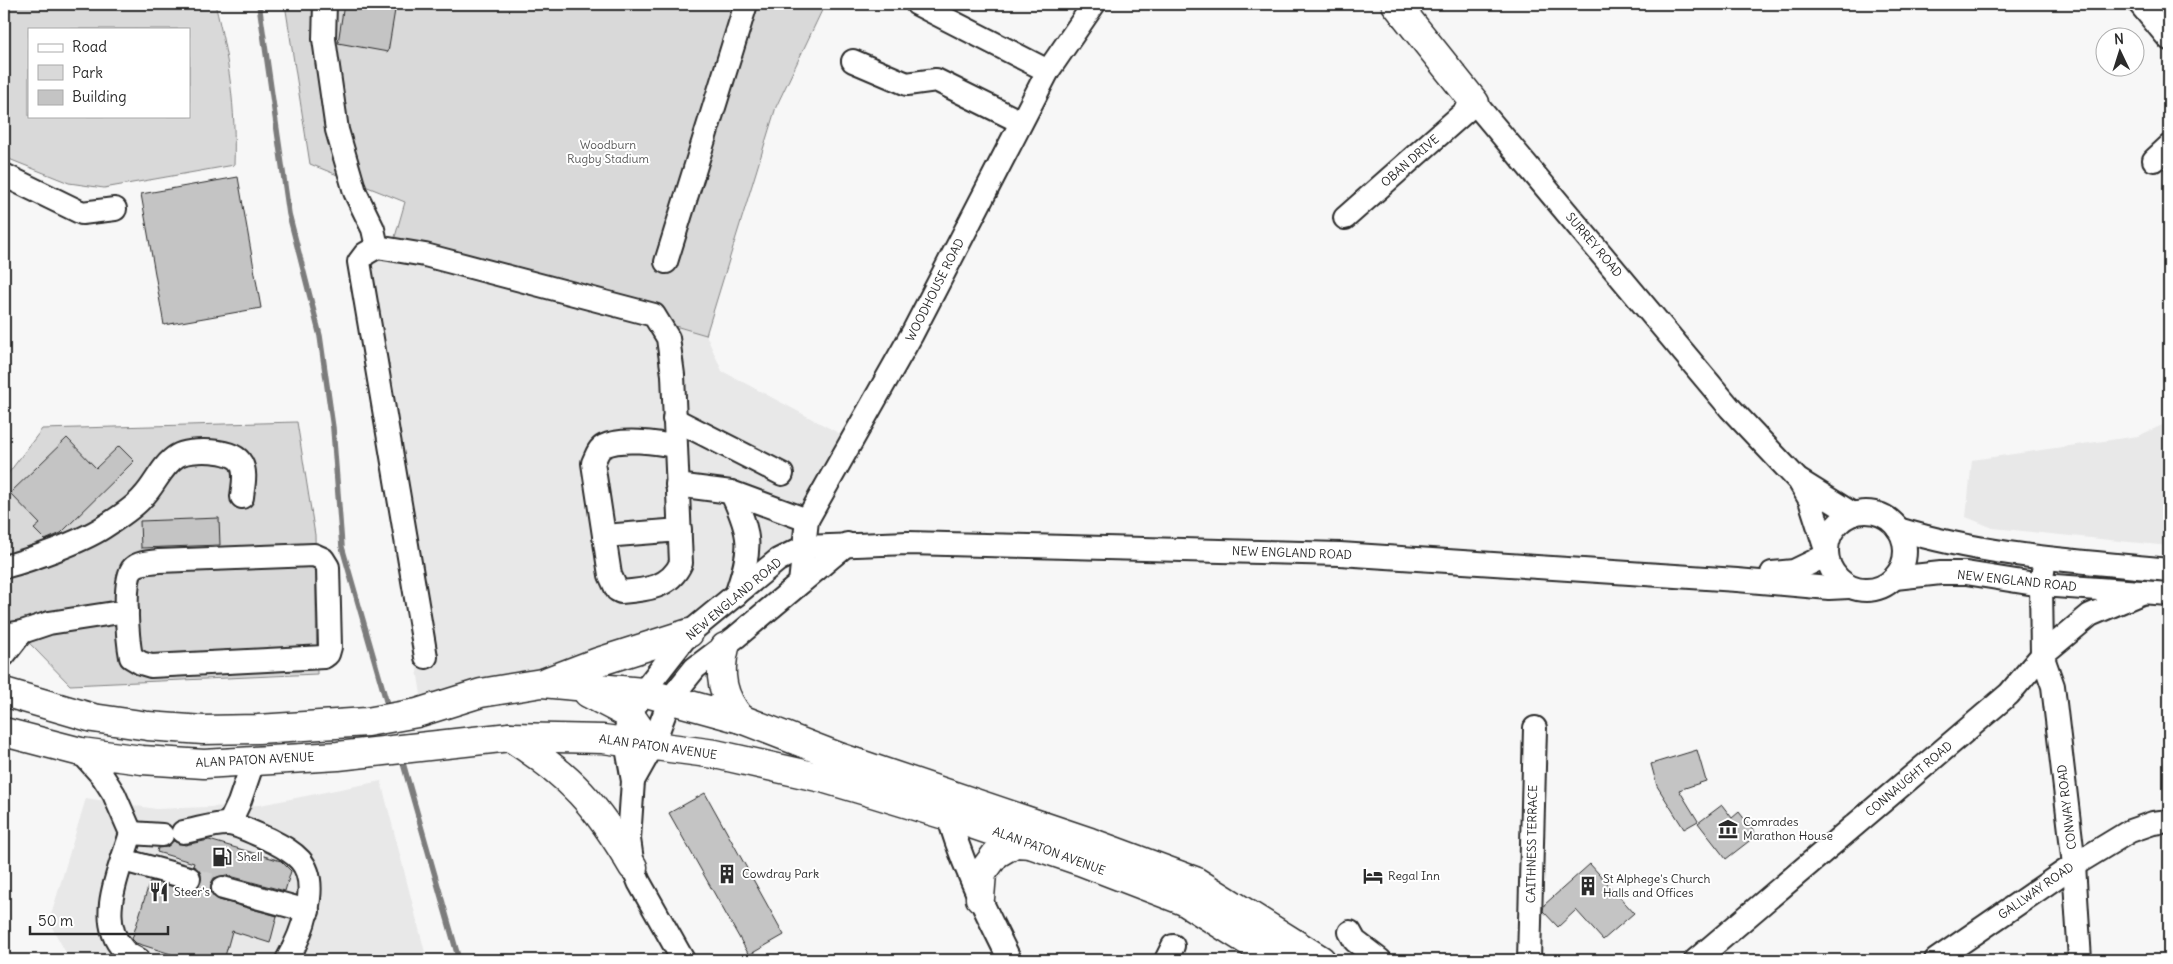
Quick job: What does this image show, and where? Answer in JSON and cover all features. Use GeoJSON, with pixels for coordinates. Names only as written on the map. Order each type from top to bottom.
{"type":"FeatureCollection","features":[{"type":"Feature","properties":{"kind":"main road","name":"SURREY ROAD"},"geometry":{"type":"LineString","coordinates":[[1396,4],[1475,103]]}},
{"type":"Feature","properties":{"kind":"main road"},"geometry":{"type":"LineString","coordinates":[[542,683],[598,662],[689,633]]}},
{"type":"Feature","properties":{"kind":"main road"},"geometry":{"type":"LineString","coordinates":[[725,647],[721,665],[721,682],[732,708],[742,719]]}},
{"type":"Feature","properties":{"kind":"main road"},"geometry":{"type":"LineString","coordinates":[[4,679],[55,708]]}},
{"type":"Feature","properties":{"kind":"main road","name":"ALAN PATON AVENUE"},"geometry":{"type":"LineString","coordinates":[[55,708],[93,718],[148,726],[203,730],[258,730],[367,722],[417,713],[481,694],[542,683],[573,686],[637,704],[670,698],[742,719],[839,756],[1032,844],[1184,901],[1278,960]]}},
{"type":"Feature","properties":{"kind":"main road"},"geometry":{"type":"LineString","coordinates":[[4,692],[55,708]]}},
{"type":"Feature","properties":{"kind":"main road"},"geometry":{"type":"LineString","coordinates":[[637,704],[639,745]]}},
{"type":"Feature","properties":{"kind":"main road","name":"ALAN PATON AVENUE"},"geometry":{"type":"LineString","coordinates":[[4,732],[81,752],[142,760],[204,764],[375,752],[510,737],[580,737],[716,754],[945,803],[1090,842],[1195,881],[1321,960]]}},
{"type":"Feature","properties":{"kind":"main road"},"geometry":{"type":"LineString","coordinates":[[510,737],[555,768],[584,795],[611,829],[633,867]]}},
{"type":"Feature","properties":{"kind":"main road"},"geometry":{"type":"LineString","coordinates":[[980,898],[982,873],[996,854],[1016,843],[1032,844]]}},
{"type":"Feature","properties":{"kind":"street"},"geometry":{"type":"LineString","coordinates":[[325,4],[324,39],[337,130],[355,192],[373,229],[376,247]]}},
{"type":"Feature","properties":{"kind":"street"},"geometry":{"type":"LineString","coordinates":[[666,262],[746,4]]}},
{"type":"Feature","properties":{"kind":"street"},"geometry":{"type":"LineString","coordinates":[[916,4],[1048,71]]}},
{"type":"Feature","properties":{"kind":"street","name":"WOODHOUSE ROAD"},"geometry":{"type":"LineString","coordinates":[[800,583],[807,520],[912,334],[1048,71],[1094,4]]}},
{"type":"Feature","properties":{"kind":"street"},"geometry":{"type":"LineString","coordinates":[[2140,4],[2169,39]]}},
{"type":"Feature","properties":{"kind":"street"},"geometry":{"type":"LineString","coordinates":[[854,61],[907,84],[936,80],[1021,122]]}},
{"type":"Feature","properties":{"kind":"street","name":"OBAN DRIVE"},"geometry":{"type":"LineString","coordinates":[[1345,218],[1475,103]]}},
{"type":"Feature","properties":{"kind":"street","name":"SURREY ROAD"},"geometry":{"type":"LineString","coordinates":[[1475,103],[1730,408],[1799,480],[1853,514]]}},
{"type":"Feature","properties":{"kind":"street"},"geometry":{"type":"LineString","coordinates":[[4,175],[82,214],[115,209]]}},
{"type":"Feature","properties":{"kind":"street"},"geometry":{"type":"LineString","coordinates":[[426,657],[359,262],[365,254],[376,247],[425,255],[654,315],[668,338],[673,376],[681,563],[676,574],[665,583],[654,588],[629,591],[617,590],[610,575],[593,463],[598,451],[604,446],[632,442],[657,442],[675,447]]}},
{"type":"Feature","properties":{"kind":"street"},"geometry":{"type":"LineString","coordinates":[[674,419],[782,474]]}},
{"type":"Feature","properties":{"kind":"street"},"geometry":{"type":"LineString","coordinates":[[4,566],[77,540],[101,529],[143,498],[169,464],[177,456],[185,453],[196,451],[237,456],[244,469],[242,497]]}},
{"type":"Feature","properties":{"kind":"street","name":"SURREY ROAD"},"geometry":{"type":"LineString","coordinates":[[1799,480],[1812,504],[1825,551]]}},
{"type":"Feature","properties":{"kind":"street"},"geometry":{"type":"LineString","coordinates":[[677,485],[731,492],[807,520]]}},
{"type":"Feature","properties":{"kind":"street"},"geometry":{"type":"LineString","coordinates":[[731,492],[746,523],[748,547],[745,569],[735,596]]}},
{"type":"Feature","properties":{"kind":"street"},"geometry":{"type":"LineString","coordinates":[[1863,512],[1883,516],[1898,529],[1903,538],[1905,554],[1901,569],[1895,578],[1878,589],[1869,591],[1849,587],[1833,574],[1825,551],[1836,526],[1853,514],[1863,512]]}},
{"type":"Feature","properties":{"kind":"street","name":"NEW ENGLAND ROAD"},"geometry":{"type":"LineString","coordinates":[[1898,529],[1936,540],[2045,558],[2169,570]]}},
{"type":"Feature","properties":{"kind":"street"},"geometry":{"type":"LineString","coordinates":[[604,536],[680,530]]}},
{"type":"Feature","properties":{"kind":"street","name":"NEW ENGLAND ROAD"},"geometry":{"type":"LineString","coordinates":[[637,704],[689,633],[778,560],[804,547],[908,542],[1340,554],[1736,580],[1829,588],[1849,587]]}},
{"type":"Feature","properties":{"kind":"street"},"geometry":{"type":"LineString","coordinates":[[683,960],[639,882],[633,867],[629,840],[633,781],[639,745],[670,698],[695,668],[725,647],[847,544]]}},
{"type":"Feature","properties":{"kind":"street","name":"NEW ENGLAND ROAD"},"geometry":{"type":"LineString","coordinates":[[1736,580],[1760,574],[1794,571],[1825,551]]}},
{"type":"Feature","properties":{"kind":"street"},"geometry":{"type":"LineString","coordinates":[[314,555],[323,559],[328,567],[330,650],[328,654],[321,658],[151,666],[131,657],[127,612],[126,582],[128,575],[133,568],[141,564],[159,561],[314,555]]}},
{"type":"Feature","properties":{"kind":"street"},"geometry":{"type":"LineString","coordinates":[[2042,655],[2041,585],[2045,558]]}},
{"type":"Feature","properties":{"kind":"street","name":"NEW ENGLAND ROAD"},"geometry":{"type":"LineString","coordinates":[[1895,578],[1941,573],[1966,573],[2041,585],[2169,594]]}},
{"type":"Feature","properties":{"kind":"street","name":"CONNAUGHT ROAD"},"geometry":{"type":"LineString","coordinates":[[1696,960],[2009,694],[2042,655],[2090,615],[2144,592]]}},
{"type":"Feature","properties":{"kind":"street"},"geometry":{"type":"LineString","coordinates":[[4,655],[13,634],[49,623],[127,612]]}},
{"type":"Feature","properties":{"kind":"street","name":"CONWAY ROAD"},"geometry":{"type":"LineString","coordinates":[[2042,655],[2053,686],[2074,865],[2080,960]]}},
{"type":"Feature","properties":{"kind":"street","name":"CAITHNESS TERRACE"},"geometry":{"type":"LineString","coordinates":[[1529,960],[1535,728]]}},
{"type":"Feature","properties":{"kind":"street"},"geometry":{"type":"LineString","coordinates":[[81,752],[103,777],[114,794],[132,833],[110,902],[112,929],[123,950],[139,960]]}},
{"type":"Feature","properties":{"kind":"street"},"geometry":{"type":"LineString","coordinates":[[229,824],[239,803],[253,762]]}},
{"type":"Feature","properties":{"kind":"street"},"geometry":{"type":"LineString","coordinates":[[945,803],[960,850],[980,898],[1010,960]]}},
{"type":"Feature","properties":{"kind":"street","name":"GALLWAY ROAD"},"geometry":{"type":"LineString","coordinates":[[1936,960],[2074,865],[2130,831],[2140,826],[2169,821]]}},
{"type":"Feature","properties":{"kind":"street"},"geometry":{"type":"LineString","coordinates":[[132,833],[173,834],[229,824],[286,848],[301,860],[306,869],[308,911],[287,960]]}},
{"type":"Feature","properties":{"kind":"street"},"geometry":{"type":"LineString","coordinates":[[123,860],[190,878]]}},
{"type":"Feature","properties":{"kind":"street"},"geometry":{"type":"LineString","coordinates":[[223,888],[308,911]]}},
{"type":"Feature","properties":{"kind":"street"},"geometry":{"type":"LineString","coordinates":[[1350,932],[1355,941],[1380,960]]}},
{"type":"Feature","properties":{"kind":"shaded area"},"geometry":{"type":"Polygon","coordinates":[[[387,246],[706,335],[722,371],[846,437],[800,531],[647,655],[422,701],[351,259],[387,246]]]}},
{"type":"Feature","properties":{"kind":"shaded area"},"geometry":{"type":"Polygon","coordinates":[[[2169,422],[2169,546],[1993,528],[1966,517],[1972,460],[2138,436],[2169,422]]]}},
{"type":"Feature","properties":{"kind":"shaded area"},"geometry":{"type":"Polygon","coordinates":[[[381,781],[427,960],[70,960],[49,922],[86,798],[156,809],[260,805],[381,781]]]}},
{"type":"Feature","properties":{"kind":"green space"},"geometry":{"type":"Polygon","coordinates":[[[4,4],[215,4],[224,44],[233,104],[234,165],[104,188],[69,183],[4,157],[4,4]]]}},
{"type":"Feature","properties":{"kind":"green space","name":"Woodburn Rugby Stadium"},"geometry":{"type":"Polygon","coordinates":[[[285,4],[825,4],[776,107],[706,335],[393,244],[405,202],[310,164],[285,4]]]}},
{"type":"Feature","properties":{"kind":"green space"},"geometry":{"type":"Polygon","coordinates":[[[297,422],[315,535],[317,674],[70,685],[4,617],[4,479],[42,429],[297,422]]]}},
{"type":"Feature","properties":{"kind":"building"},"geometry":{"type":"Polygon","coordinates":[[[344,4],[396,4],[388,52],[338,43],[344,4]]]}},
{"type":"Feature","properties":{"kind":"building"},"geometry":{"type":"Polygon","coordinates":[[[238,177],[261,308],[164,325],[141,194],[238,177]]]}},
{"type":"Feature","properties":{"kind":"building"},"geometry":{"type":"Polygon","coordinates":[[[67,438],[96,468],[119,446],[134,461],[61,533],[45,540],[34,529],[40,524],[10,493],[67,438]]]}},
{"type":"Feature","properties":{"kind":"building"},"geometry":{"type":"Polygon","coordinates":[[[219,518],[220,545],[141,548],[140,521],[219,518]]]}},
{"type":"Feature","properties":{"kind":"building"},"geometry":{"type":"Polygon","coordinates":[[[1697,750],[1706,781],[1679,790],[1698,821],[1684,829],[1657,786],[1651,764],[1697,750]]]}},
{"type":"Feature","properties":{"kind":"building","name":"Cowdray Park"},"geometry":{"type":"Polygon","coordinates":[[[705,793],[784,935],[749,955],[669,813],[705,793]]]}},
{"type":"Feature","properties":{"kind":"building","name":"Comrades Marathon House"},"geometry":{"type":"Polygon","coordinates":[[[1722,805],[1732,818],[1739,812],[1757,835],[1726,859],[1698,823],[1722,805]]]}},
{"type":"Feature","properties":{"kind":"building"},"geometry":{"type":"Polygon","coordinates":[[[209,840],[281,861],[291,871],[285,891],[226,875],[214,878],[211,884],[210,892],[219,900],[277,916],[270,943],[232,931],[224,960],[190,960],[136,943],[132,939],[150,881],[192,891],[199,887],[202,881],[202,874],[193,866],[194,863],[157,852],[158,848],[167,847],[173,841],[185,845],[209,840]]]}},
{"type":"Feature","properties":{"kind":"building","name":"St Alphege's Church Halls and Offices"},"geometry":{"type":"Polygon","coordinates":[[[1590,864],[1634,913],[1603,940],[1576,910],[1558,927],[1543,911],[1544,905],[1590,864]]]}},
{"type":"Feature","properties":{"kind":"waterway"},"geometry":{"type":"LineString","coordinates":[[259,4],[289,214],[320,336],[333,428],[342,547],[389,711]]}},
{"type":"Feature","properties":{"kind":"waterway"},"geometry":{"type":"LineString","coordinates":[[401,756],[459,960]]}},
{"type":"Feature","properties":{"kind":"tunnel"},"geometry":{"type":"LineString","coordinates":[[189,878],[223,888]]}},
{"type":"Feature","properties":{"kind":"place","name":"Comrades Marathon House"},"geometry":{"type":"Point","coordinates":[1728,829]}},
{"type":"Feature","properties":{"kind":"place","name":"Shell"},"geometry":{"type":"Point","coordinates":[222,857]}},
{"type":"Feature","properties":{"kind":"place","name":"Cowdray Park"},"geometry":{"type":"Point","coordinates":[727,874]}},
{"type":"Feature","properties":{"kind":"place","name":"Regal Inn"},"geometry":{"type":"Point","coordinates":[1373,876]}},
{"type":"Feature","properties":{"kind":"place","name":"St Alphege's Church Halls and Offices"},"geometry":{"type":"Point","coordinates":[1588,886]}},
{"type":"Feature","properties":{"kind":"place","name":"Steer's"},"geometry":{"type":"Point","coordinates":[159,892]}}]}
